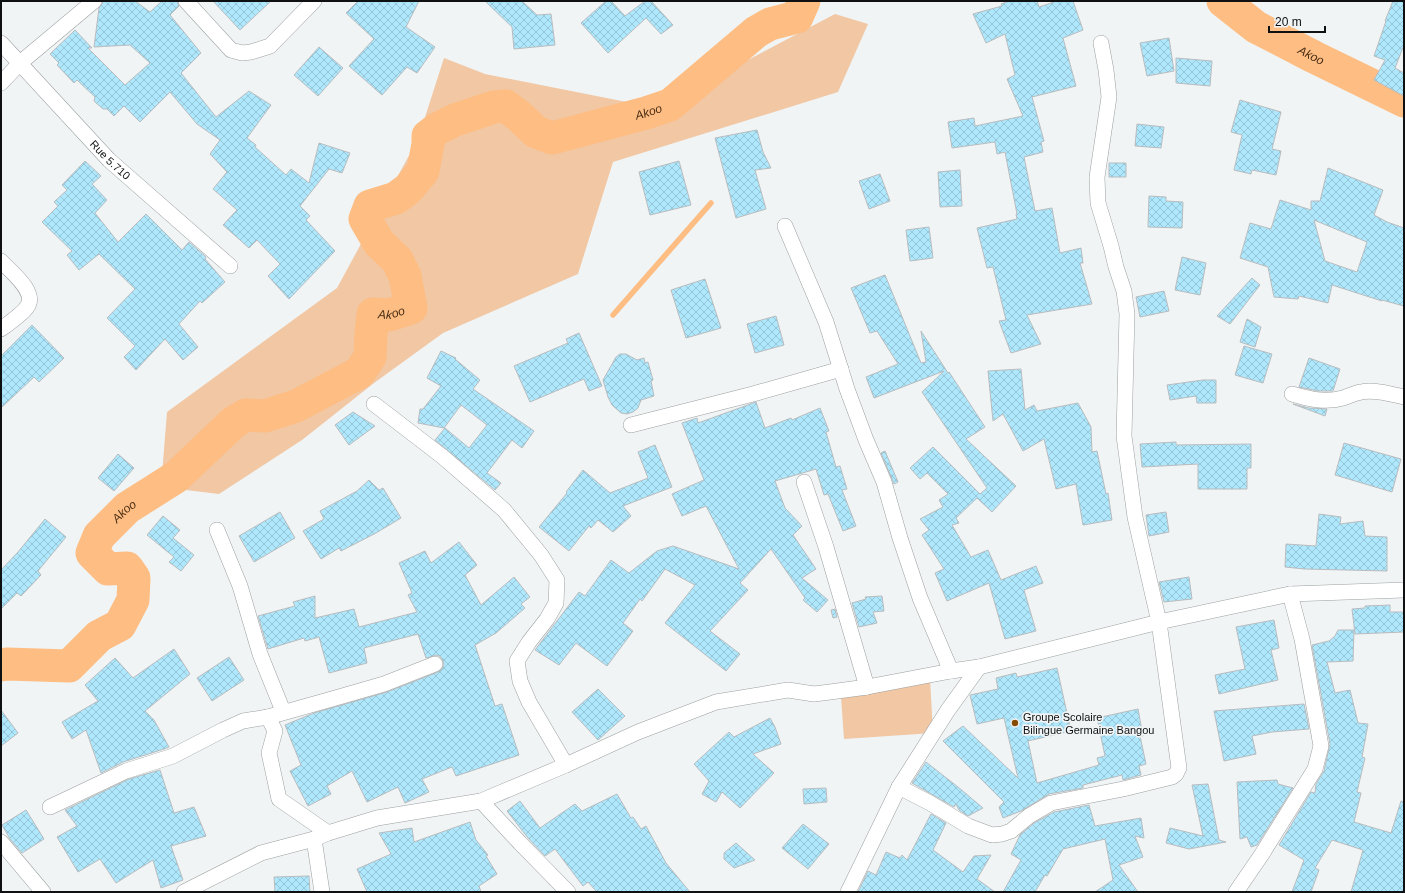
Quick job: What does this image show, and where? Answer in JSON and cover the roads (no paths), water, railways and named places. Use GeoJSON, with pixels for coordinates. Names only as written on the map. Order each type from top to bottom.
{"type":"FeatureCollection","features":[{"type":"Feature","properties":{"kind":"street"},"geometry":{"type":"LineString","coordinates":[[1,83],[20,63],[94,1]]}},
{"type":"Feature","properties":{"kind":"street"},"geometry":{"type":"LineString","coordinates":[[186,1],[231,50],[242,54],[270,46],[314,1]]}},
{"type":"Feature","properties":{"kind":"street","name":"Rue 5.710"},"geometry":{"type":"LineString","coordinates":[[1,43],[109,160],[230,266]]}},
{"type":"Feature","properties":{"kind":"street"},"geometry":{"type":"LineString","coordinates":[[900,787],[968,826],[992,835],[1011,831],[1029,816],[1051,803],[1123,789],[1172,777],[1176,774],[1179,768],[1159,622],[1135,517],[1124,436],[1127,314],[1124,291],[1098,203],[1097,177],[1109,97],[1101,43]]}},
{"type":"Feature","properties":{"kind":"street"},"geometry":{"type":"LineString","coordinates":[[785,226],[826,322],[866,440],[884,482],[900,538],[920,598],[952,671]]}},
{"type":"Feature","properties":{"kind":"street"},"geometry":{"type":"LineString","coordinates":[[1,261],[24,284],[30,297],[28,306],[1,329]]}},
{"type":"Feature","properties":{"kind":"street"},"geometry":{"type":"LineString","coordinates":[[631,426],[841,369]]}},
{"type":"Feature","properties":{"kind":"street"},"geometry":{"type":"LineString","coordinates":[[1292,394],[1325,401],[1342,398],[1362,391],[1404,397]]}},
{"type":"Feature","properties":{"kind":"street"},"geometry":{"type":"LineString","coordinates":[[374,404],[443,457],[504,510],[541,555],[557,580],[556,603],[547,619],[529,642],[517,661],[520,681],[529,702],[566,765]]}},
{"type":"Feature","properties":{"kind":"street"},"geometry":{"type":"LineString","coordinates":[[804,482],[826,547],[867,687]]}},
{"type":"Feature","properties":{"kind":"street"},"geometry":{"type":"LineString","coordinates":[[217,530],[240,586],[260,654],[283,711]]}},
{"type":"Feature","properties":{"kind":"street"},"geometry":{"type":"LineString","coordinates":[[184,892],[260,853],[377,818],[481,801],[566,765],[638,732],[716,702],[788,690],[814,694],[867,687],[979,667],[1159,622],[1290,594],[1404,590]]}},
{"type":"Feature","properties":{"kind":"street"},"geometry":{"type":"LineString","coordinates":[[1236,892],[1262,854],[1315,769],[1321,746],[1302,639],[1290,594]]}},
{"type":"Feature","properties":{"kind":"street"},"geometry":{"type":"LineString","coordinates":[[50,807],[126,771],[173,756],[244,721],[268,716],[384,684],[435,664]]}},
{"type":"Feature","properties":{"kind":"street"},"geometry":{"type":"LineString","coordinates":[[848,892],[900,787],[948,710],[979,667]]}},
{"type":"Feature","properties":{"kind":"street"},"geometry":{"type":"LineString","coordinates":[[268,716],[275,731],[269,753],[279,799],[321,836],[322,892]]}},
{"type":"Feature","properties":{"kind":"street"},"geometry":{"type":"LineString","coordinates":[[481,801],[568,892]]}},
{"type":"Feature","properties":{"kind":"street"},"geometry":{"type":"LineString","coordinates":[[1,842],[43,892]]}},
{"type":"Feature","properties":{"kind":"waterway","name":"Akoo"},"geometry":{"type":"LineString","coordinates":[[1,665],[69,666],[99,636],[120,625],[133,600],[134,578],[127,568],[108,569],[92,553],[99,536],[127,508],[176,477],[234,422],[246,415],[265,416],[296,406],[359,373],[370,357],[373,314],[389,315],[411,308],[405,276],[397,260],[379,243],[365,219],[370,206],[396,198],[408,189],[423,171],[428,136],[437,129],[455,120],[494,107],[506,106],[536,132],[552,138],[646,113],[670,105],[756,32],[770,24],[797,17],[804,1]]}},
{"type":"Feature","properties":{"kind":"waterway","name":"Akoo"},"geometry":{"type":"LineString","coordinates":[[1223,1],[1256,27],[1404,101]]}},
{"type":"Feature","properties":{"kind":"waterway"},"geometry":{"type":"LineString","coordinates":[[613,315],[711,203]]}},
{"type":"Feature","properties":{"kind":"place","name":"Groupe Scolaire Bilingue Germaine Bangou"},"geometry":{"type":"Point","coordinates":[1015,723]}}]}
